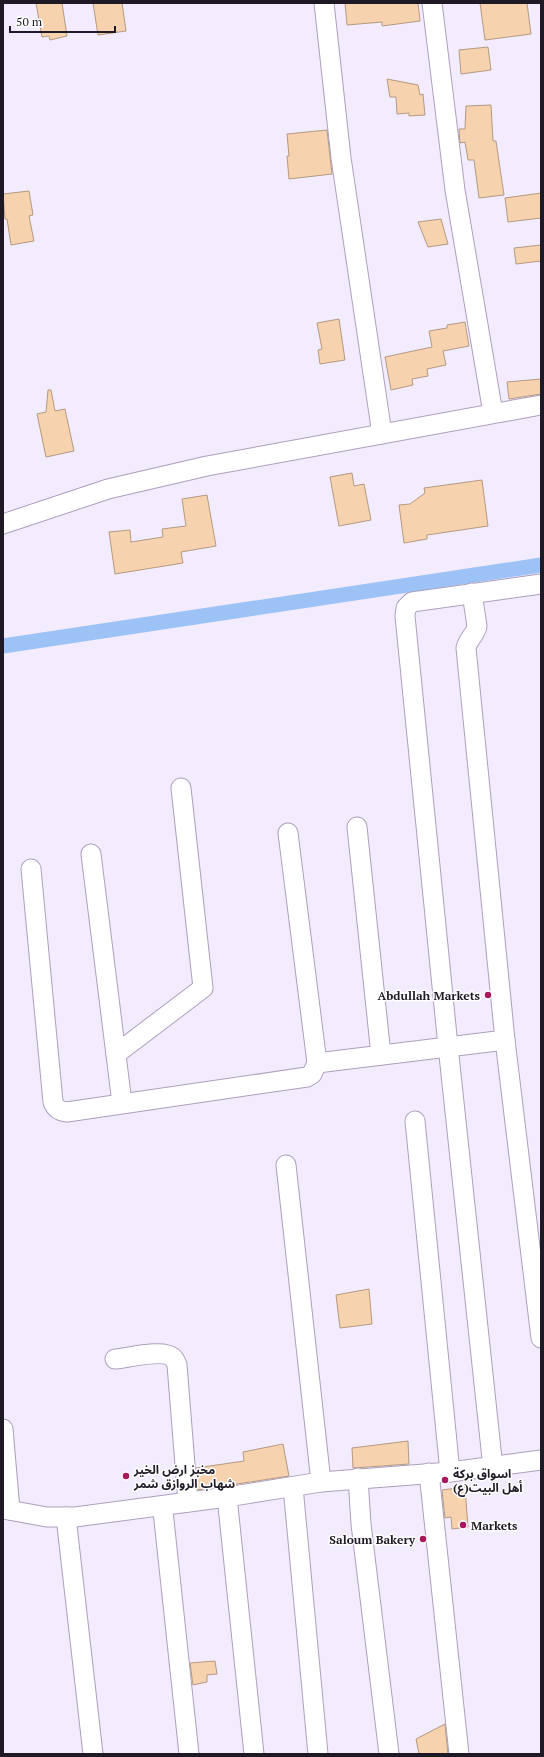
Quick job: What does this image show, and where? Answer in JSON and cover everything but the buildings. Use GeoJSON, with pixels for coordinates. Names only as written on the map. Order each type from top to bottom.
{"type":"FeatureCollection","features":[{"type":"Feature","properties":{"kind":"street"},"geometry":{"type":"LineString","coordinates":[[324,3],[341,158],[382,434]]}},
{"type":"Feature","properties":{"kind":"street"},"geometry":{"type":"LineString","coordinates":[[432,3],[455,190],[493,413]]}},
{"type":"Feature","properties":{"kind":"street"},"geometry":{"type":"LineString","coordinates":[[3,524],[108,489],[207,466],[541,405]]}},
{"type":"Feature","properties":{"kind":"street"},"geometry":{"type":"LineString","coordinates":[[493,1468],[448,1046],[405,616],[406,608],[412,602],[541,584]]}},
{"type":"Feature","properties":{"kind":"street"},"geometry":{"type":"LineString","coordinates":[[472,593],[477,626],[476,630],[468,640],[466,648],[505,1040],[541,1338]]}},
{"type":"Feature","properties":{"kind":"street"},"geometry":{"type":"LineString","coordinates":[[116,1054],[203,988],[181,788]]}},
{"type":"Feature","properties":{"kind":"street"},"geometry":{"type":"LineString","coordinates":[[357,827],[381,1055]]}},
{"type":"Feature","properties":{"kind":"street"},"geometry":{"type":"LineString","coordinates":[[31,869],[53,1102],[55,1107],[60,1111],[67,1112],[307,1077],[312,1074],[317,1063],[288,833]]}},
{"type":"Feature","properties":{"kind":"street"},"geometry":{"type":"LineString","coordinates":[[91,854],[122,1103]]}},
{"type":"Feature","properties":{"kind":"street"},"geometry":{"type":"LineString","coordinates":[[317,1063],[505,1040]]}},
{"type":"Feature","properties":{"kind":"street"},"geometry":{"type":"LineString","coordinates":[[415,1121],[450,1472]]}},
{"type":"Feature","properties":{"kind":"street"},"geometry":{"type":"LineString","coordinates":[[286,1165],[321,1482]]}},
{"type":"Feature","properties":{"kind":"street"},"geometry":{"type":"LineString","coordinates":[[115,1360],[156,1354],[165,1354],[173,1357],[177,1365],[188,1502]]}},
{"type":"Feature","properties":{"kind":"street"},"geometry":{"type":"LineString","coordinates":[[3,1429],[6,1509],[47,1517],[66,1517],[188,1502],[321,1482],[493,1468],[541,1460]]}},
{"type":"Feature","properties":{"kind":"street"},"geometry":{"type":"LineString","coordinates":[[429,1473],[459,1754]]}},
{"type":"Feature","properties":{"kind":"street"},"geometry":{"type":"LineString","coordinates":[[358,1478],[362,1530],[389,1754]]}},
{"type":"Feature","properties":{"kind":"street"},"geometry":{"type":"LineString","coordinates":[[292,1487],[318,1754]]}},
{"type":"Feature","properties":{"kind":"street"},"geometry":{"type":"LineString","coordinates":[[227,1497],[254,1754]]}},
{"type":"Feature","properties":{"kind":"street"},"geometry":{"type":"LineString","coordinates":[[163,1511],[189,1754]]}},
{"type":"Feature","properties":{"kind":"street"},"geometry":{"type":"LineString","coordinates":[[66,1517],[93,1754]]}},
{"type":"Feature","properties":{"kind":"waterway"},"geometry":{"type":"LineString","coordinates":[[3,646],[541,565]]}},
{"type":"Feature","properties":{"kind":"place","name":"Abdullah Markets"},"geometry":{"type":"Point","coordinates":[488,995]}},
{"type":"Feature","properties":{"kind":"place","name":"مخبز ارض الخير شهاب الروازق شمر"},"geometry":{"type":"Point","coordinates":[126,1476]}},
{"type":"Feature","properties":{"kind":"place","name":"اسواق بركة أهل البيت(ع)"},"geometry":{"type":"Point","coordinates":[445,1480]}},
{"type":"Feature","properties":{"kind":"place","name":"Markets"},"geometry":{"type":"Point","coordinates":[463,1525]}},
{"type":"Feature","properties":{"kind":"place","name":"Saloum Bakery"},"geometry":{"type":"Point","coordinates":[423,1539]}}]}
